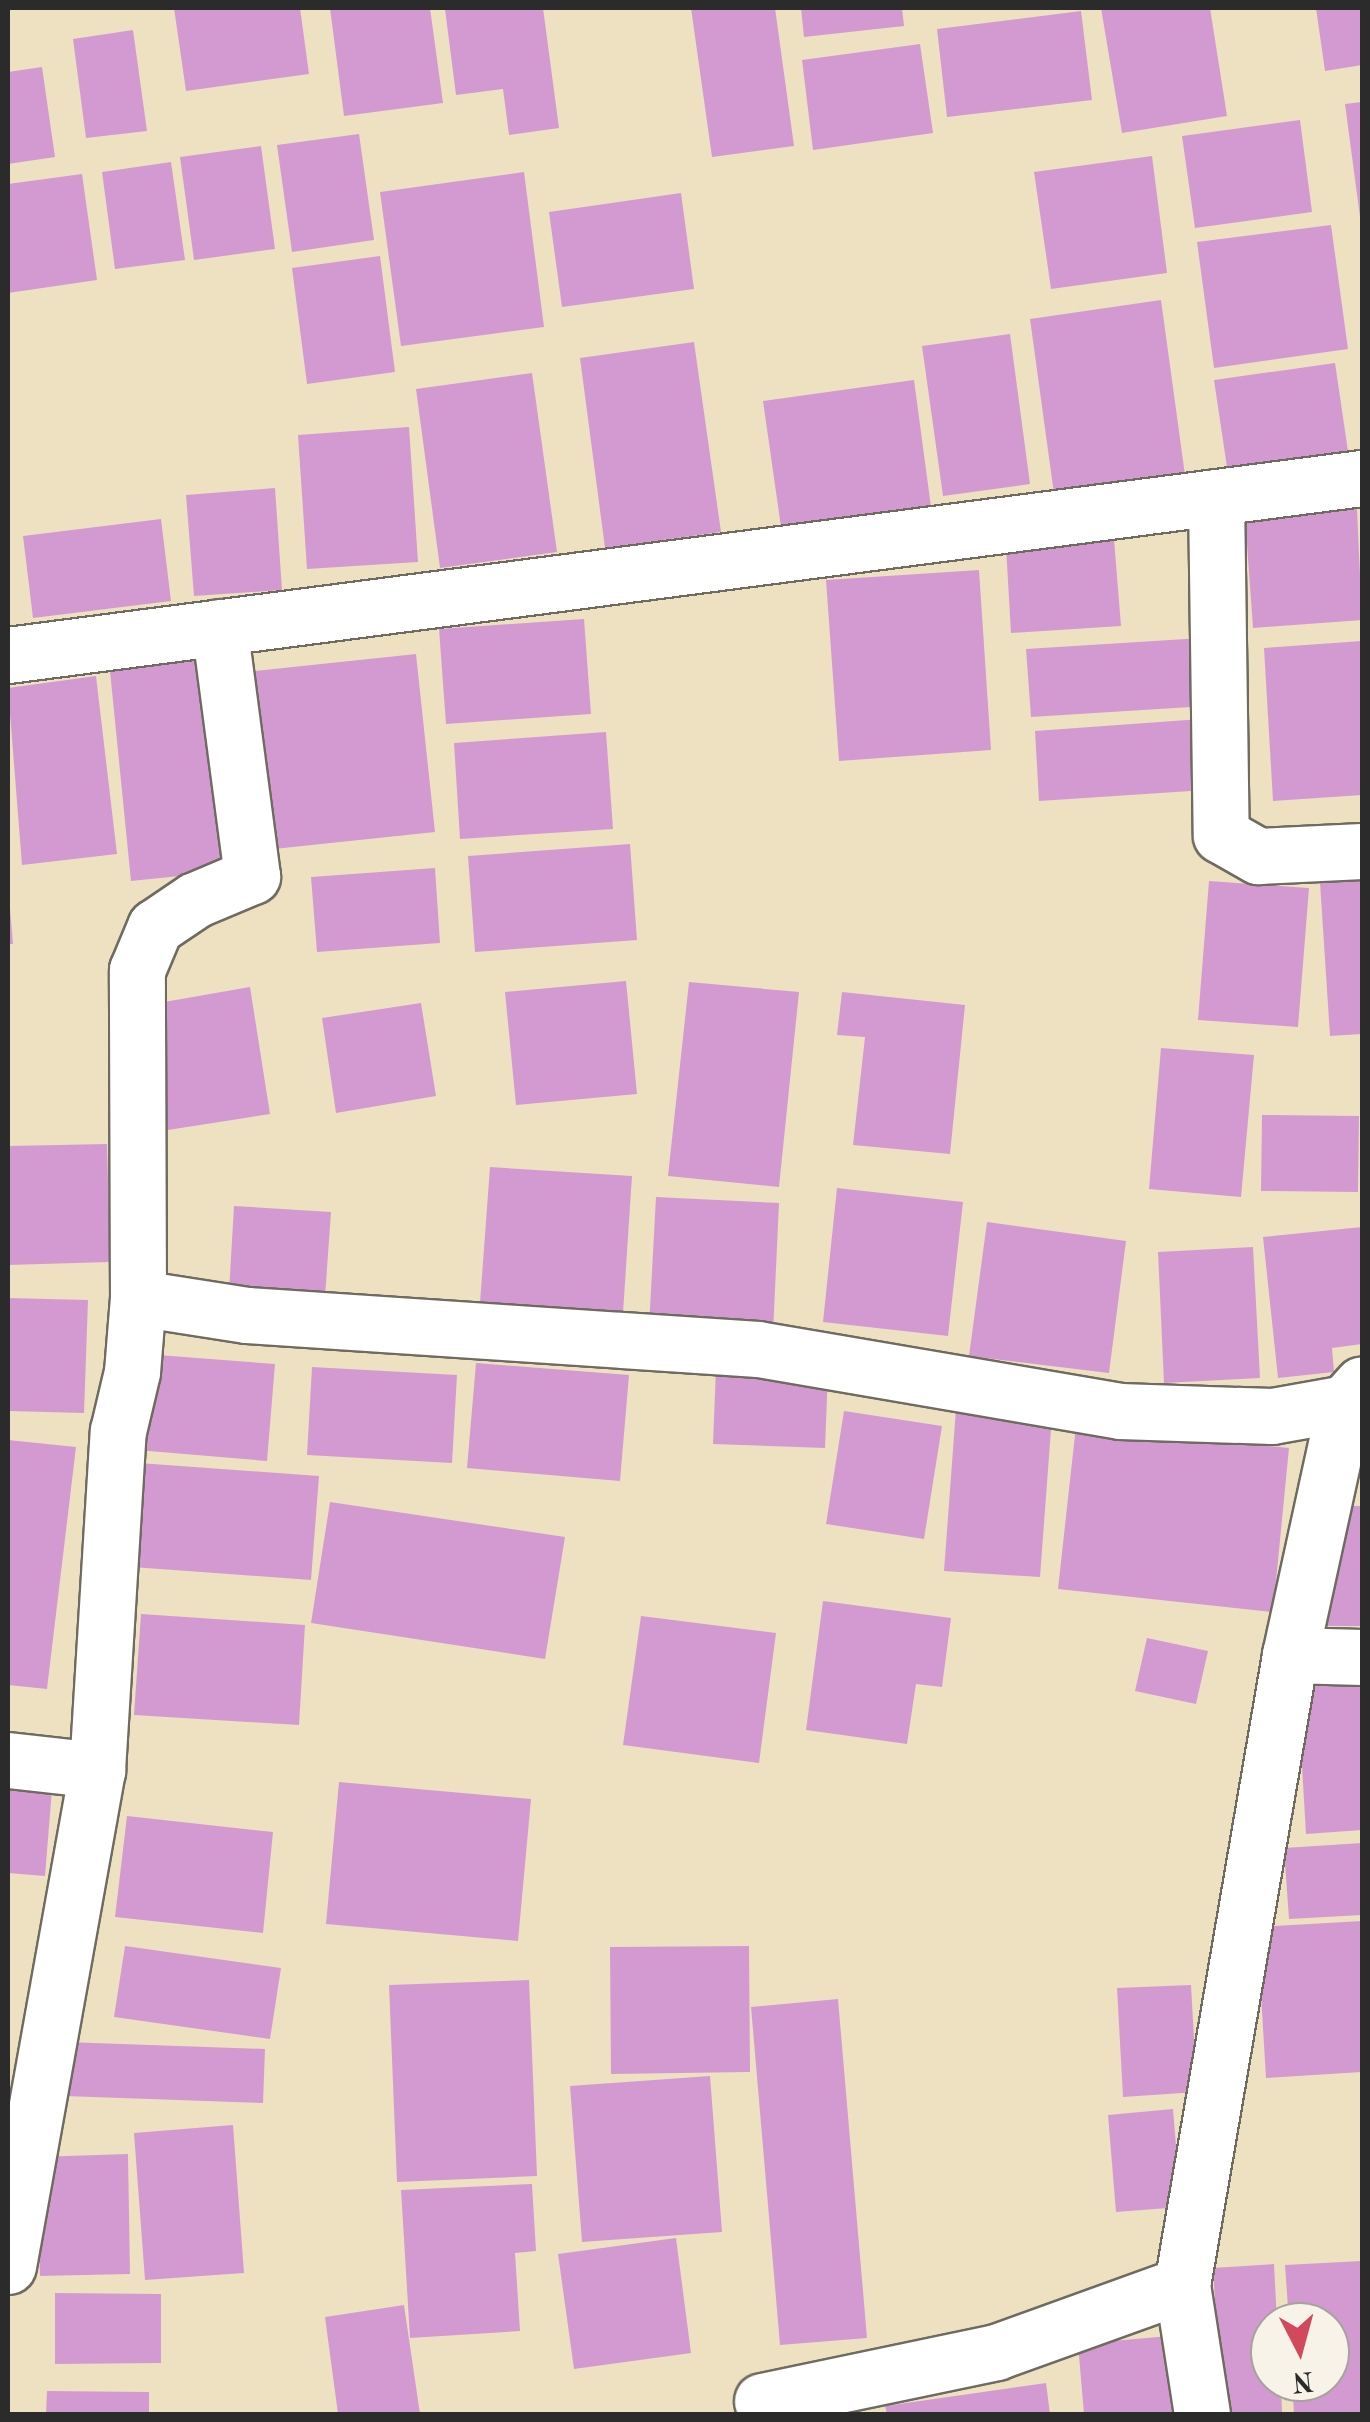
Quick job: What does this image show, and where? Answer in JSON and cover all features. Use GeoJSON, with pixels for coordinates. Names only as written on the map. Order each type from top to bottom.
{"type":"FeatureCollection","features":[{"type":"Feature","properties":{"kind":"street"},"geometry":{"type":"LineString","coordinates":[[8,655],[1362,478]]}},
{"type":"Feature","properties":{"kind":"street"},"geometry":{"type":"LineString","coordinates":[[1216,497],[1221,835],[1258,856],[1362,851]]}},
{"type":"Feature","properties":{"kind":"street"},"geometry":{"type":"LineString","coordinates":[[8,2266],[97,1770],[118,1431],[132,1372],[138,1298],[137,970],[155,926],[195,900],[252,876],[219,627]]}},
{"type":"Feature","properties":{"kind":"street"},"geometry":{"type":"LineString","coordinates":[[138,1298],[247,1315],[758,1349],[1120,1410],[1272,1416],[1354,1393],[1290,1656],[1182,2285],[1202,2414]]}},
{"type":"Feature","properties":{"kind":"street"},"geometry":{"type":"LineString","coordinates":[[1290,1656],[1362,1656]]}},
{"type":"Feature","properties":{"kind":"street"},"geometry":{"type":"LineString","coordinates":[[8,1760],[97,1770]]}},
{"type":"Feature","properties":{"kind":"street"},"geometry":{"type":"LineString","coordinates":[[762,2401],[996,2352],[1182,2285]]}},
{"type":"Feature","properties":{"kind":"building"},"geometry":{"type":"Polygon","coordinates":[[[174,8],[300,8],[309,74],[186,91],[174,8]]]}},
{"type":"Feature","properties":{"kind":"building"},"geometry":{"type":"Polygon","coordinates":[[[330,8],[430,8],[443,103],[344,116],[330,8]]]}},
{"type":"Feature","properties":{"kind":"building"},"geometry":{"type":"Polygon","coordinates":[[[543,8],[559,128],[509,135],[503,89],[456,95],[445,9],[543,8]]]}},
{"type":"Feature","properties":{"kind":"building"},"geometry":{"type":"Polygon","coordinates":[[[691,8],[775,8],[794,146],[712,157],[691,8]]]}},
{"type":"Feature","properties":{"kind":"building"},"geometry":{"type":"Polygon","coordinates":[[[801,8],[902,8],[904,26],[804,37],[801,8]]]}},
{"type":"Feature","properties":{"kind":"building"},"geometry":{"type":"Polygon","coordinates":[[[1101,8],[1210,8],[1227,116],[1122,133],[1101,8]]]}},
{"type":"Feature","properties":{"kind":"building"},"geometry":{"type":"Polygon","coordinates":[[[1316,8],[1362,8],[1362,65],[1325,71],[1316,8]]]}},
{"type":"Feature","properties":{"kind":"building"},"geometry":{"type":"Polygon","coordinates":[[[1081,11],[1092,100],[947,117],[937,29],[1081,11]]]}},
{"type":"Feature","properties":{"kind":"building"},"geometry":{"type":"Polygon","coordinates":[[[133,30],[147,131],[86,138],[73,39],[133,30]]]}},
{"type":"Feature","properties":{"kind":"building"},"geometry":{"type":"Polygon","coordinates":[[[920,44],[933,133],[813,150],[802,60],[920,44]]]}},
{"type":"Feature","properties":{"kind":"building"},"geometry":{"type":"Polygon","coordinates":[[[42,67],[55,157],[8,164],[8,72],[42,67]]]}},
{"type":"Feature","properties":{"kind":"building"},"geometry":{"type":"Polygon","coordinates":[[[1362,102],[1362,217],[1360,217],[1345,104],[1362,102]]]}},
{"type":"Feature","properties":{"kind":"building"},"geometry":{"type":"Polygon","coordinates":[[[1300,120],[1312,212],[1195,228],[1182,136],[1300,120]]]}},
{"type":"Feature","properties":{"kind":"building"},"geometry":{"type":"Polygon","coordinates":[[[359,134],[374,240],[292,252],[277,145],[359,134]]]}},
{"type":"Feature","properties":{"kind":"building"},"geometry":{"type":"Polygon","coordinates":[[[261,146],[275,249],[194,260],[180,157],[261,146]]]}},
{"type":"Feature","properties":{"kind":"building"},"geometry":{"type":"Polygon","coordinates":[[[1152,156],[1167,273],[1051,289],[1034,172],[1152,156]]]}},
{"type":"Feature","properties":{"kind":"building"},"geometry":{"type":"Polygon","coordinates":[[[171,162],[185,260],[115,269],[102,172],[171,162]]]}},
{"type":"Feature","properties":{"kind":"building"},"geometry":{"type":"Polygon","coordinates":[[[524,172],[544,327],[401,346],[380,192],[524,172]]]}},
{"type":"Feature","properties":{"kind":"building"},"geometry":{"type":"Polygon","coordinates":[[[82,174],[97,280],[8,293],[8,184],[82,174]]]}},
{"type":"Feature","properties":{"kind":"building"},"geometry":{"type":"Polygon","coordinates":[[[681,193],[694,289],[562,307],[549,212],[681,193]]]}},
{"type":"Feature","properties":{"kind":"building"},"geometry":{"type":"Polygon","coordinates":[[[1331,225],[1348,349],[1214,368],[1197,242],[1331,225]]]}},
{"type":"Feature","properties":{"kind":"building"},"geometry":{"type":"Polygon","coordinates":[[[380,256],[395,372],[307,384],[292,268],[380,256]]]}},
{"type":"Feature","properties":{"kind":"building"},"geometry":{"type":"Polygon","coordinates":[[[1161,300],[1185,475],[1054,494],[1030,319],[1161,300]]]}},
{"type":"Feature","properties":{"kind":"building"},"geometry":{"type":"Polygon","coordinates":[[[1010,334],[1030,484],[943,496],[922,346],[1010,334]]]}},
{"type":"Feature","properties":{"kind":"building"},"geometry":{"type":"Polygon","coordinates":[[[694,342],[721,532],[605,548],[580,358],[694,342]]]}},
{"type":"Feature","properties":{"kind":"building"},"geometry":{"type":"Polygon","coordinates":[[[1335,363],[1349,458],[1228,474],[1214,380],[1335,363]]]}},
{"type":"Feature","properties":{"kind":"building"},"geometry":{"type":"Polygon","coordinates":[[[532,373],[557,552],[440,568],[416,389],[532,373]]]}},
{"type":"Feature","properties":{"kind":"building"},"geometry":{"type":"Polygon","coordinates":[[[914,380],[931,507],[781,527],[763,401],[914,380]]]}},
{"type":"Feature","properties":{"kind":"building"},"geometry":{"type":"Polygon","coordinates":[[[409,427],[418,562],[307,569],[298,435],[409,427]]]}},
{"type":"Feature","properties":{"kind":"building"},"geometry":{"type":"Polygon","coordinates":[[[275,488],[282,590],[194,596],[186,495],[275,488]]]}},
{"type":"Feature","properties":{"kind":"building"},"geometry":{"type":"Polygon","coordinates":[[[1357,509],[1362,620],[1253,628],[1245,516],[1357,509]]]}},
{"type":"Feature","properties":{"kind":"building"},"geometry":{"type":"Polygon","coordinates":[[[161,519],[171,601],[33,618],[23,536],[161,519]]]}},
{"type":"Feature","properties":{"kind":"building"},"geometry":{"type":"Polygon","coordinates":[[[1114,539],[1121,626],[1011,633],[1006,547],[1114,539]]]}},
{"type":"Feature","properties":{"kind":"building"},"geometry":{"type":"Polygon","coordinates":[[[979,570],[991,750],[839,761],[826,580],[979,570]]]}},
{"type":"Feature","properties":{"kind":"building"},"geometry":{"type":"Polygon","coordinates":[[[584,619],[591,714],[446,724],[439,629],[584,619]]]}},
{"type":"Feature","properties":{"kind":"building"},"geometry":{"type":"Polygon","coordinates":[[[1202,638],[1207,706],[1031,717],[1026,649],[1202,638]]]}},
{"type":"Feature","properties":{"kind":"building"},"geometry":{"type":"Polygon","coordinates":[[[1362,641],[1362,795],[1273,801],[1264,648],[1362,641]]]}},
{"type":"Feature","properties":{"kind":"building"},"geometry":{"type":"Polygon","coordinates":[[[217,650],[239,870],[131,881],[109,661],[217,650]]]}},
{"type":"Feature","properties":{"kind":"building"},"geometry":{"type":"Polygon","coordinates":[[[416,654],[435,832],[274,849],[255,671],[416,654]]]}},
{"type":"Feature","properties":{"kind":"building"},"geometry":{"type":"Polygon","coordinates":[[[96,676],[117,854],[22,865],[8,688],[96,676]]]}},
{"type":"Feature","properties":{"kind":"building"},"geometry":{"type":"Polygon","coordinates":[[[1201,719],[1206,790],[1039,801],[1035,731],[1201,719]]]}},
{"type":"Feature","properties":{"kind":"building"},"geometry":{"type":"Polygon","coordinates":[[[606,732],[613,829],[460,839],[454,743],[606,732]]]}},
{"type":"Feature","properties":{"kind":"building"},"geometry":{"type":"Polygon","coordinates":[[[630,844],[637,940],[475,952],[468,856],[630,844]]]}},
{"type":"Feature","properties":{"kind":"building"},"geometry":{"type":"Polygon","coordinates":[[[1362,864],[1362,1034],[1330,1036],[1319,867],[1362,864]]]}},
{"type":"Feature","properties":{"kind":"building"},"geometry":{"type":"Polygon","coordinates":[[[435,868],[440,943],[317,952],[311,877],[435,868]]]}},
{"type":"Feature","properties":{"kind":"building"},"geometry":{"type":"Polygon","coordinates":[[[1209,881],[1309,888],[1298,1027],[1198,1020],[1209,881]]]}},
{"type":"Feature","properties":{"kind":"building"},"geometry":{"type":"Polygon","coordinates":[[[10,909],[13,944],[8,944],[10,909]]]}},
{"type":"Feature","properties":{"kind":"building"},"geometry":{"type":"Polygon","coordinates":[[[626,981],[637,1094],[516,1105],[505,992],[626,981]]]}},
{"type":"Feature","properties":{"kind":"building"},"geometry":{"type":"Polygon","coordinates":[[[689,982],[799,992],[779,1187],[668,1176],[689,982]]]}},
{"type":"Feature","properties":{"kind":"building"},"geometry":{"type":"Polygon","coordinates":[[[250,987],[270,1114],[168,1130],[147,1005],[250,987]]]}},
{"type":"Feature","properties":{"kind":"building"},"geometry":{"type":"Polygon","coordinates":[[[842,992],[965,1005],[950,1154],[853,1145],[865,1037],[837,1035],[842,992]]]}},
{"type":"Feature","properties":{"kind":"building"},"geometry":{"type":"Polygon","coordinates":[[[421,1003],[436,1096],[336,1113],[322,1018],[421,1003]]]}},
{"type":"Feature","properties":{"kind":"building"},"geometry":{"type":"Polygon","coordinates":[[[1161,1048],[1254,1055],[1241,1197],[1149,1189],[1161,1048]]]}},
{"type":"Feature","properties":{"kind":"building"},"geometry":{"type":"Polygon","coordinates":[[[1262,1115],[1359,1116],[1358,1192],[1261,1191],[1262,1115]]]}},
{"type":"Feature","properties":{"kind":"building"},"geometry":{"type":"Polygon","coordinates":[[[107,1144],[110,1262],[8,1265],[8,1146],[107,1144]]]}},
{"type":"Feature","properties":{"kind":"building"},"geometry":{"type":"Polygon","coordinates":[[[490,1167],[632,1176],[623,1313],[480,1303],[490,1167]]]}},
{"type":"Feature","properties":{"kind":"building"},"geometry":{"type":"Polygon","coordinates":[[[837,1188],[963,1202],[948,1336],[823,1322],[837,1188]]]}},
{"type":"Feature","properties":{"kind":"building"},"geometry":{"type":"Polygon","coordinates":[[[656,1197],[779,1203],[773,1333],[649,1327],[656,1197]]]}},
{"type":"Feature","properties":{"kind":"building"},"geometry":{"type":"Polygon","coordinates":[[[234,1206],[331,1212],[325,1297],[229,1292],[234,1206]]]}},
{"type":"Feature","properties":{"kind":"building"},"geometry":{"type":"Polygon","coordinates":[[[987,1222],[1126,1241],[1109,1373],[969,1356],[987,1222]]]}},
{"type":"Feature","properties":{"kind":"building"},"geometry":{"type":"Polygon","coordinates":[[[1362,1227],[1362,1344],[1332,1348],[1334,1372],[1278,1378],[1263,1237],[1362,1227]]]}},
{"type":"Feature","properties":{"kind":"building"},"geometry":{"type":"Polygon","coordinates":[[[1253,1247],[1260,1378],[1164,1383],[1158,1252],[1253,1247]]]}},
{"type":"Feature","properties":{"kind":"building"},"geometry":{"type":"Polygon","coordinates":[[[8,1298],[88,1300],[84,1413],[8,1411],[8,1298]]]}},
{"type":"Feature","properties":{"kind":"building"},"geometry":{"type":"Polygon","coordinates":[[[145,1354],[275,1364],[267,1461],[137,1450],[145,1354]]]}},
{"type":"Feature","properties":{"kind":"building"},"geometry":{"type":"Polygon","coordinates":[[[476,1363],[629,1375],[620,1481],[467,1468],[476,1363]]]}},
{"type":"Feature","properties":{"kind":"building"},"geometry":{"type":"Polygon","coordinates":[[[312,1367],[457,1375],[452,1463],[307,1455],[312,1367]]]}},
{"type":"Feature","properties":{"kind":"building"},"geometry":{"type":"Polygon","coordinates":[[[716,1368],[828,1372],[825,1448],[713,1444],[716,1368]]]}},
{"type":"Feature","properties":{"kind":"building"},"geometry":{"type":"Polygon","coordinates":[[[956,1409],[1052,1416],[1040,1577],[944,1571],[956,1409]]]}},
{"type":"Feature","properties":{"kind":"building"},"geometry":{"type":"Polygon","coordinates":[[[844,1411],[942,1426],[924,1539],[826,1524],[844,1411]]]}},
{"type":"Feature","properties":{"kind":"building"},"geometry":{"type":"Polygon","coordinates":[[[1076,1426],[1289,1448],[1273,1612],[1058,1589],[1076,1426]]]}},
{"type":"Feature","properties":{"kind":"building"},"geometry":{"type":"Polygon","coordinates":[[[8,1440],[76,1447],[47,1689],[8,1685],[8,1440]]]}},
{"type":"Feature","properties":{"kind":"building"},"geometry":{"type":"Polygon","coordinates":[[[139,1463],[319,1476],[311,1580],[132,1567],[139,1463]]]}},
{"type":"Feature","properties":{"kind":"building"},"geometry":{"type":"Polygon","coordinates":[[[330,1502],[565,1537],[545,1659],[311,1623],[330,1502]]]}},
{"type":"Feature","properties":{"kind":"building"},"geometry":{"type":"Polygon","coordinates":[[[1326,1506],[1362,1506],[1362,1626],[1326,1626],[1326,1506]]]}},
{"type":"Feature","properties":{"kind":"building"},"geometry":{"type":"Polygon","coordinates":[[[823,1601],[951,1618],[942,1687],[916,1684],[907,1744],[806,1730],[823,1601]]]}},
{"type":"Feature","properties":{"kind":"building"},"geometry":{"type":"Polygon","coordinates":[[[141,1614],[305,1625],[299,1725],[134,1715],[141,1614]]]}},
{"type":"Feature","properties":{"kind":"building"},"geometry":{"type":"Polygon","coordinates":[[[641,1616],[776,1633],[759,1763],[623,1745],[641,1616]]]}},
{"type":"Feature","properties":{"kind":"building"},"geometry":{"type":"Polygon","coordinates":[[[1147,1638],[1208,1651],[1196,1704],[1135,1691],[1147,1638]]]}},
{"type":"Feature","properties":{"kind":"building"},"geometry":{"type":"Polygon","coordinates":[[[1362,1677],[1362,1830],[1306,1834],[1297,1681],[1362,1677]]]}},
{"type":"Feature","properties":{"kind":"building"},"geometry":{"type":"Polygon","coordinates":[[[8,1773],[53,1777],[45,1876],[8,1873],[8,1773]]]}},
{"type":"Feature","properties":{"kind":"building"},"geometry":{"type":"Polygon","coordinates":[[[339,1782],[531,1799],[518,1941],[326,1924],[339,1782]]]}},
{"type":"Feature","properties":{"kind":"building"},"geometry":{"type":"Polygon","coordinates":[[[127,1816],[273,1832],[263,1933],[115,1917],[127,1816]]]}},
{"type":"Feature","properties":{"kind":"building"},"geometry":{"type":"Polygon","coordinates":[[[1362,1843],[1362,1915],[1289,1919],[1284,1848],[1362,1843]]]}},
{"type":"Feature","properties":{"kind":"building"},"geometry":{"type":"Polygon","coordinates":[[[1362,1921],[1362,2072],[1266,2078],[1257,1927],[1362,1921]]]}},
{"type":"Feature","properties":{"kind":"building"},"geometry":{"type":"Polygon","coordinates":[[[125,1946],[281,1968],[270,2039],[114,2017],[125,1946]]]}},
{"type":"Feature","properties":{"kind":"building"},"geometry":{"type":"Polygon","coordinates":[[[749,1946],[750,2072],[611,2074],[610,1947],[749,1946]]]}},
{"type":"Feature","properties":{"kind":"building"},"geometry":{"type":"Polygon","coordinates":[[[529,1980],[537,2176],[397,2182],[389,1985],[529,1980]]]}},
{"type":"Feature","properties":{"kind":"building"},"geometry":{"type":"Polygon","coordinates":[[[1191,1985],[1197,2092],[1123,2097],[1117,1988],[1191,1985]]]}},
{"type":"Feature","properties":{"kind":"building"},"geometry":{"type":"Polygon","coordinates":[[[838,1999],[867,2338],[780,2345],[751,2007],[838,1999]]]}},
{"type":"Feature","properties":{"kind":"building"},"geometry":{"type":"Polygon","coordinates":[[[65,2042],[265,2049],[263,2103],[64,2096],[65,2042]]]}},
{"type":"Feature","properties":{"kind":"building"},"geometry":{"type":"Polygon","coordinates":[[[710,2076],[722,2232],[582,2242],[570,2086],[710,2076]]]}},
{"type":"Feature","properties":{"kind":"building"},"geometry":{"type":"Polygon","coordinates":[[[1173,2109],[1181,2207],[1116,2212],[1108,2115],[1173,2109]]]}},
{"type":"Feature","properties":{"kind":"building"},"geometry":{"type":"Polygon","coordinates":[[[233,2125],[244,2273],[145,2280],[134,2133],[233,2125]]]}},
{"type":"Feature","properties":{"kind":"building"},"geometry":{"type":"Polygon","coordinates":[[[128,2154],[130,2274],[40,2276],[36,2157],[128,2154]]]}},
{"type":"Feature","properties":{"kind":"building"},"geometry":{"type":"Polygon","coordinates":[[[532,2184],[536,2251],[515,2253],[520,2331],[410,2338],[401,2190],[532,2184]]]}},
{"type":"Feature","properties":{"kind":"building"},"geometry":{"type":"Polygon","coordinates":[[[676,2238],[691,2353],[574,2369],[558,2254],[676,2238]]]}},
{"type":"Feature","properties":{"kind":"building"},"geometry":{"type":"Polygon","coordinates":[[[1361,2261],[1362,2414],[1294,2414],[1293,2402],[1350,2402],[1350,2302],[1288,2302],[1285,2265],[1361,2261]]]}},
{"type":"Feature","properties":{"kind":"building"},"geometry":{"type":"Polygon","coordinates":[[[1274,2264],[1276,2302],[1250,2302],[1250,2402],[1282,2402],[1282,2414],[1222,2414],[1213,2268],[1274,2264]]]}},
{"type":"Feature","properties":{"kind":"building"},"geometry":{"type":"Polygon","coordinates":[[[55,2293],[161,2294],[161,2363],[55,2364],[55,2293]]]}},
{"type":"Feature","properties":{"kind":"building"},"geometry":{"type":"Polygon","coordinates":[[[404,2305],[420,2414],[338,2414],[325,2317],[404,2305]]]}},
{"type":"Feature","properties":{"kind":"building"},"geometry":{"type":"Polygon","coordinates":[[[1181,2335],[1188,2414],[1084,2414],[1078,2344],[1181,2335]]]}},
{"type":"Feature","properties":{"kind":"building"},"geometry":{"type":"Polygon","coordinates":[[[1046,2383],[1050,2414],[887,2414],[885,2406],[1046,2383]]]}},
{"type":"Feature","properties":{"kind":"building"},"geometry":{"type":"Polygon","coordinates":[[[47,2391],[149,2392],[149,2414],[46,2414],[47,2391]]]}}]}
